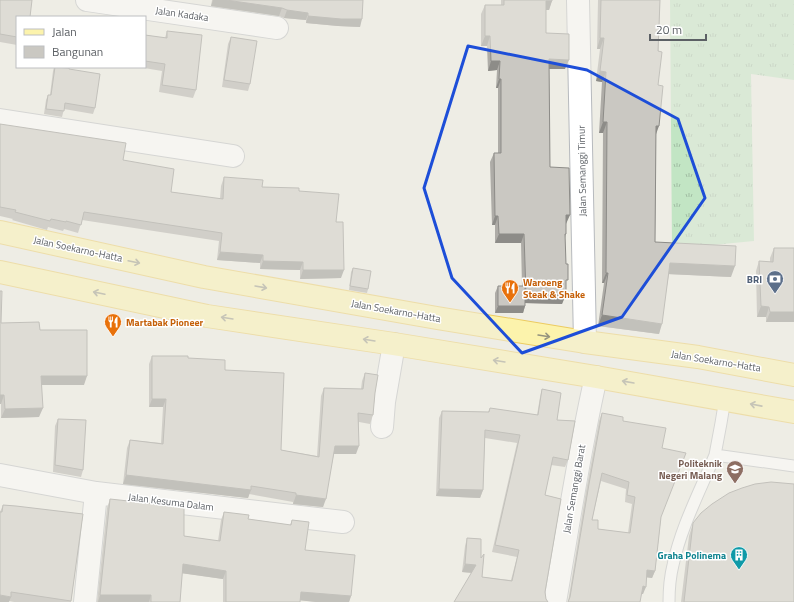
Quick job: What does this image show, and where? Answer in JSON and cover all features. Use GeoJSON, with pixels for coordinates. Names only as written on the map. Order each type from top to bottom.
{"type":"FeatureCollection","features":[{"type":"Feature","properties":{"kind":"main road","name":"Jalan Soekarno-Hatta"},"geometry":{"type":"LineString","coordinates":[[0,232],[204,277],[437,318],[794,374]]}},
{"type":"Feature","properties":{"kind":"main road"},"geometry":{"type":"LineString","coordinates":[[0,272],[207,316],[435,350],[794,412]]}},
{"type":"Feature","properties":{"kind":"main road"},"geometry":{"type":"LineString","coordinates":[[435,350],[437,318]]}},
{"type":"Feature","properties":{"kind":"street","name":"Jalan Kadaka"},"geometry":{"type":"LineString","coordinates":[[87,0],[277,28]]}},
{"type":"Feature","properties":{"kind":"street","name":"Jalan Semanggi Timur"},"geometry":{"type":"LineString","coordinates":[[578,0],[585,342]]}},
{"type":"Feature","properties":{"kind":"street"},"geometry":{"type":"LineString","coordinates":[[0,120],[233,156]]}},
{"type":"Feature","properties":{"kind":"street"},"geometry":{"type":"LineString","coordinates":[[382,427],[384,402],[394,344]]}},
{"type":"Feature","properties":{"kind":"street","name":"Jalan Semanggi Barat"},"geometry":{"type":"LineString","coordinates":[[555,602],[575,482],[596,377]]}},
{"type":"Feature","properties":{"kind":"street","name":"Jalan Kesuma Dalam"},"geometry":{"type":"LineString","coordinates":[[0,476],[96,493],[342,522]]}},
{"type":"Feature","properties":{"kind":"street"},"geometry":{"type":"LineString","coordinates":[[85,602],[96,493]]}},
{"type":"Feature","properties":{"kind":"lane"},"geometry":{"type":"LineString","coordinates":[[669,602],[670,584],[677,549],[683,530],[715,455],[722,424],[725,399]]}},
{"type":"Feature","properties":{"kind":"lane"},"geometry":{"type":"LineString","coordinates":[[715,455],[794,466]]}},
{"type":"Feature","properties":{"kind":"highlighted area"},"geometry":{"type":"Polygon","coordinates":[[[468,46],[587,70],[678,119],[705,198],[622,317],[522,353],[452,278],[424,188],[468,46]]]}},
{"type":"Feature","properties":{"kind":"green space"},"geometry":{"type":"Polygon","coordinates":[[[670,0],[794,0],[794,80],[751,74],[754,241],[672,249],[670,0]]]}},
{"type":"Feature","properties":{"kind":"building"},"geometry":{"type":"Polygon","coordinates":[[[0,0],[32,0],[30,16],[16,16],[16,37],[0,34],[0,0]]]}},
{"type":"Feature","properties":{"kind":"building"},"geometry":{"type":"Polygon","coordinates":[[[226,0],[363,0],[362,19],[308,16],[308,13],[226,0]]]}},
{"type":"Feature","properties":{"kind":"building"},"geometry":{"type":"Polygon","coordinates":[[[504,0],[552,0],[546,1],[546,33],[569,34],[569,60],[549,59],[550,167],[569,168],[570,215],[566,215],[565,234],[566,264],[568,264],[566,295],[526,294],[524,234],[499,234],[498,216],[495,216],[494,153],[501,153],[501,79],[499,79],[500,61],[491,61],[490,36],[485,36],[485,5],[504,5],[504,0]]]}},
{"type":"Feature","properties":{"kind":"building"},"geometry":{"type":"Polygon","coordinates":[[[601,0],[660,0],[658,51],[662,52],[658,85],[663,86],[659,126],[656,126],[655,242],[736,246],[735,266],[670,263],[662,324],[602,315],[608,273],[606,273],[607,122],[603,122],[606,72],[600,71],[604,38],[600,38],[601,0]]]}},
{"type":"Feature","properties":{"kind":"building"},"geometry":{"type":"Polygon","coordinates":[[[167,31],[202,35],[196,90],[162,85],[165,64],[146,61],[146,35],[167,38],[167,31]]]}},
{"type":"Feature","properties":{"kind":"building"},"geometry":{"type":"Polygon","coordinates":[[[231,37],[257,41],[250,84],[224,80],[231,37]]]}},
{"type":"Feature","properties":{"kind":"building"},"geometry":{"type":"Polygon","coordinates":[[[55,68],[69,68],[100,74],[95,108],[65,103],[64,111],[46,109],[48,95],[51,95],[55,68]]]}},
{"type":"Feature","properties":{"kind":"building"},"geometry":{"type":"Polygon","coordinates":[[[0,124],[126,143],[123,160],[174,169],[171,192],[223,199],[224,177],[263,180],[262,187],[299,188],[299,191],[339,194],[336,222],[343,222],[344,270],[303,270],[303,262],[263,261],[263,255],[220,252],[222,233],[84,212],[81,225],[51,219],[50,221],[15,212],[16,210],[0,207],[0,124]]]}},
{"type":"Feature","properties":{"kind":"building","name":"BRI"},"geometry":{"type":"Polygon","coordinates":[[[774,248],[794,248],[794,312],[770,312],[769,307],[761,306],[759,261],[773,262],[774,248]]]}},
{"type":"Feature","properties":{"kind":"building"},"geometry":{"type":"Polygon","coordinates":[[[353,268],[371,271],[368,289],[350,286],[353,268]]]}},
{"type":"Feature","properties":{"kind":"building"},"geometry":{"type":"Polygon","coordinates":[[[498,286],[525,286],[525,306],[498,306],[498,286]]]}},
{"type":"Feature","properties":{"kind":"building"},"geometry":{"type":"Polygon","coordinates":[[[0,291],[2,291],[1,323],[39,322],[40,330],[87,330],[87,376],[41,376],[43,408],[5,409],[4,395],[0,395],[0,291]]]}},
{"type":"Feature","properties":{"kind":"building"},"geometry":{"type":"Polygon","coordinates":[[[152,356],[188,356],[188,358],[225,360],[225,370],[284,373],[281,450],[319,457],[324,388],[363,389],[365,373],[378,375],[373,415],[358,413],[359,446],[335,446],[326,499],[251,486],[251,490],[126,475],[130,440],[163,444],[166,399],[152,399],[152,356]]]}},
{"type":"Feature","properties":{"kind":"building"},"geometry":{"type":"Polygon","coordinates":[[[542,389],[561,393],[557,420],[575,421],[568,460],[553,457],[545,495],[561,499],[545,592],[548,602],[454,602],[476,565],[465,564],[467,538],[481,539],[481,558],[484,554],[482,577],[512,581],[519,550],[495,545],[520,435],[485,430],[483,490],[439,489],[442,411],[489,412],[490,408],[538,415],[542,389]]]}},
{"type":"Feature","properties":{"kind":"building"},"geometry":{"type":"Polygon","coordinates":[[[602,413],[623,417],[623,421],[666,428],[662,448],[686,453],[661,517],[655,571],[647,570],[646,587],[643,586],[640,602],[568,602],[602,413]],[[602,473],[592,520],[598,520],[598,529],[630,533],[635,497],[627,495],[629,482],[602,473]]]}},
{"type":"Feature","properties":{"kind":"building"},"geometry":{"type":"Polygon","coordinates":[[[58,419],[86,420],[83,470],[55,465],[58,419]]]}},
{"type":"Feature","properties":{"kind":"building","name":"Graha Polinema"},"geometry":{"type":"Polygon","coordinates":[[[771,482],[794,484],[794,602],[684,602],[693,523],[701,513],[729,493],[755,484],[771,482]]]}},
{"type":"Feature","properties":{"kind":"building"},"geometry":{"type":"Polygon","coordinates":[[[110,499],[184,507],[184,536],[220,541],[224,512],[249,515],[248,519],[291,525],[292,520],[309,522],[305,550],[355,555],[351,596],[301,592],[300,602],[226,602],[226,571],[183,564],[180,602],[151,602],[151,595],[100,595],[110,499]]]}},
{"type":"Feature","properties":{"kind":"building"},"geometry":{"type":"Polygon","coordinates":[[[3,505],[83,514],[71,601],[11,592],[11,597],[0,595],[0,512],[2,512],[3,505]]]}},
{"type":"Feature","properties":{"kind":"place","name":"BRI"},"geometry":{"type":"Point","coordinates":[775,294]}},
{"type":"Feature","properties":{"kind":"place","name":"Waroeng Steak & Shake"},"geometry":{"type":"Point","coordinates":[510,303]}},
{"type":"Feature","properties":{"kind":"place","name":"Martabak Pioneer"},"geometry":{"type":"Point","coordinates":[113,337]}},
{"type":"Feature","properties":{"kind":"place","name":"Politeknik Negeri Malang"},"geometry":{"type":"Point","coordinates":[735,484]}},
{"type":"Feature","properties":{"kind":"place","name":"Graha Polinema"},"geometry":{"type":"Point","coordinates":[739,570]}}]}
